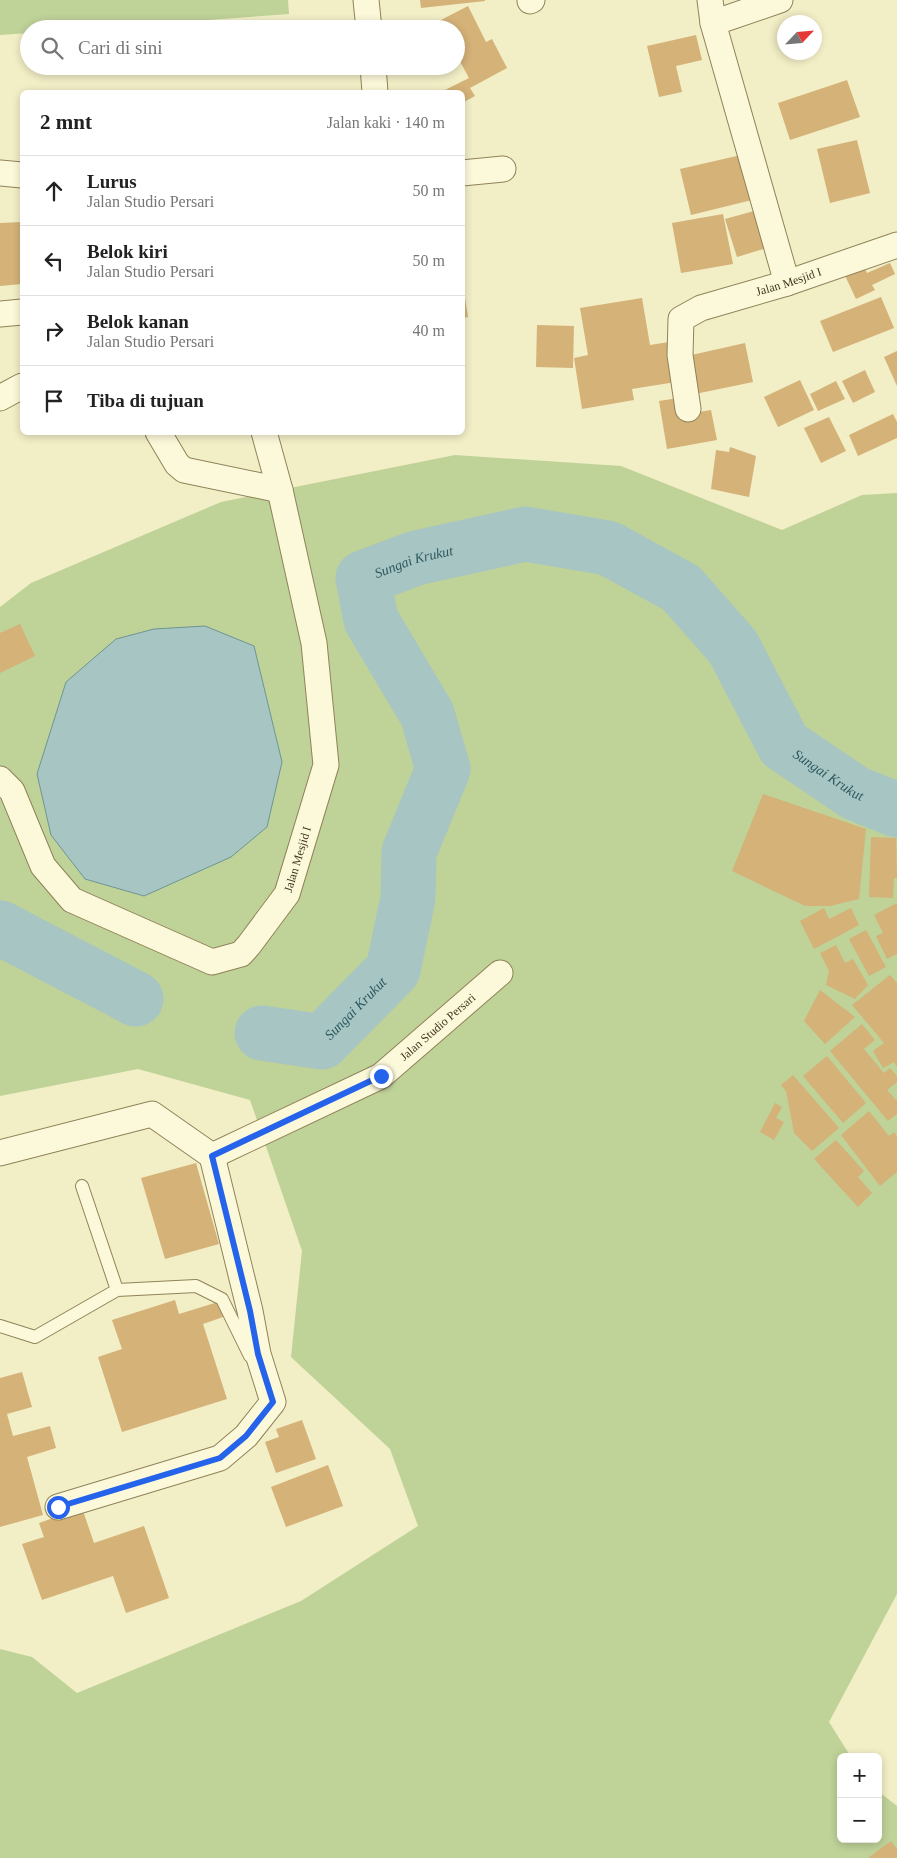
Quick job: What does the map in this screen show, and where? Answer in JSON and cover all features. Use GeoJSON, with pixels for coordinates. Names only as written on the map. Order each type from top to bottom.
{"type":"FeatureCollection","features":[{"type":"Feature","properties":{"kind":"street"},"geometry":{"type":"LineString","coordinates":[[366,0],[368,20]]}},
{"type":"Feature","properties":{"kind":"street"},"geometry":{"type":"LineString","coordinates":[[780,0],[711,12],[787,283]]}},
{"type":"Feature","properties":{"kind":"street"},"geometry":{"type":"LineString","coordinates":[[374,75],[375,90]]}},
{"type":"Feature","properties":{"kind":"street"},"geometry":{"type":"LineString","coordinates":[[465,172],[504,170]]}},
{"type":"Feature","properties":{"kind":"street"},"geometry":{"type":"LineString","coordinates":[[0,172],[20,175]]}},
{"type":"Feature","properties":{"kind":"street","name":"Jalan Mesjid I"},"geometry":{"type":"LineString","coordinates":[[688,409],[680,354],[681,319],[701,308],[787,283],[897,245]]}},
{"type":"Feature","properties":{"kind":"street"},"geometry":{"type":"LineString","coordinates":[[0,314],[20,312]]}},
{"type":"Feature","properties":{"kind":"street"},"geometry":{"type":"LineString","coordinates":[[0,398],[20,387]]}},
{"type":"Feature","properties":{"kind":"street"},"geometry":{"type":"LineString","coordinates":[[160,435],[177,464],[184,470],[280,490]]}},
{"type":"Feature","properties":{"kind":"street","name":"Jalan Mesjid I"},"geometry":{"type":"LineString","coordinates":[[0,779],[12,791],[43,866],[72,900],[212,962],[241,954],[287,894],[326,765],[314,643],[280,490],[265,435]]}},
{"type":"Feature","properties":{"kind":"street","name":"Jalan Studio Persari"},"geometry":{"type":"LineString","coordinates":[[212,1156],[381,1076],[500,973]]}},
{"type":"Feature","properties":{"kind":"street"},"geometry":{"type":"LineString","coordinates":[[0,1153],[152,1114],[212,1156],[250,1311],[258,1354],[273,1402],[246,1436],[220,1458],[58,1507]]}},
{"type":"Feature","properties":{"kind":"lane"},"geometry":{"type":"LineString","coordinates":[[82,1186],[117,1290]]}},
{"type":"Feature","properties":{"kind":"lane"},"geometry":{"type":"LineString","coordinates":[[0,1326],[34,1336],[117,1290],[196,1286],[222,1298],[273,1402]]}},
{"type":"Feature","properties":{"kind":"green space"},"geometry":{"type":"Polygon","coordinates":[[[0,0],[288,0],[289,14],[208,20],[20,20],[20,34],[0,35],[0,0]]]}},
{"type":"Feature","properties":{"kind":"green space"},"geometry":{"type":"Polygon","coordinates":[[[455,455],[621,466],[782,530],[862,495],[897,493],[897,1594],[829,1722],[848,1753],[837,1753],[837,1843],[882,1843],[882,1794],[897,1806],[897,1858],[0,1858],[0,1649],[32,1657],[77,1693],[301,1601],[418,1526],[390,1449],[291,1357],[302,1251],[250,1100],[138,1069],[0,1096],[0,607],[31,583],[221,502],[455,455]]]}},
{"type":"Feature","properties":{"kind":"water"},"geometry":{"type":"Polygon","coordinates":[[[205,626],[254,646],[282,762],[267,827],[231,857],[144,896],[85,879],[51,835],[37,774],[66,682],[116,639],[154,629],[205,626]]]}},
{"type":"Feature","properties":{"kind":"building"},"geometry":{"type":"Polygon","coordinates":[[[420,0],[485,0],[485,1],[421,8],[420,0]]]}},
{"type":"Feature","properties":{"kind":"building"},"geometry":{"type":"Polygon","coordinates":[[[468,6],[486,42],[492,39],[507,68],[470,88],[475,96],[465,101],[465,90],[445,90],[469,78],[465,71],[465,20],[441,20],[468,6]]]}},
{"type":"Feature","properties":{"kind":"building"},"geometry":{"type":"Polygon","coordinates":[[[696,35],[702,60],[676,66],[682,92],[659,97],[647,46],[696,35]]]}},
{"type":"Feature","properties":{"kind":"building"},"geometry":{"type":"Polygon","coordinates":[[[847,80],[860,117],[790,140],[778,103],[847,80]]]}},
{"type":"Feature","properties":{"kind":"building"},"geometry":{"type":"Polygon","coordinates":[[[857,140],[870,193],[830,203],[817,149],[857,140]]]}},
{"type":"Feature","properties":{"kind":"building"},"geometry":{"type":"Polygon","coordinates":[[[741,155],[752,200],[691,215],[680,169],[741,155]]]}},
{"type":"Feature","properties":{"kind":"building"},"geometry":{"type":"Polygon","coordinates":[[[765,208],[776,245],[737,257],[725,219],[765,208]]]}},
{"type":"Feature","properties":{"kind":"building"},"geometry":{"type":"Polygon","coordinates":[[[723,214],[733,264],[681,273],[672,223],[723,214]]]}},
{"type":"Feature","properties":{"kind":"building"},"geometry":{"type":"Polygon","coordinates":[[[20,222],[20,284],[0,286],[0,223],[20,222]]]}},
{"type":"Feature","properties":{"kind":"building"},"geometry":{"type":"Polygon","coordinates":[[[860,258],[867,273],[890,263],[895,274],[872,285],[875,290],[856,299],[841,267],[860,258]]]}},
{"type":"Feature","properties":{"kind":"building"},"geometry":{"type":"Polygon","coordinates":[[[881,297],[894,328],[833,352],[820,321],[881,297]]]}},
{"type":"Feature","properties":{"kind":"building"},"geometry":{"type":"Polygon","coordinates":[[[465,298],[468,317],[465,318],[465,298]]]}},
{"type":"Feature","properties":{"kind":"building"},"geometry":{"type":"Polygon","coordinates":[[[642,298],[650,345],[675,341],[682,381],[632,389],[634,400],[582,409],[574,358],[588,355],[580,308],[642,298]]]}},
{"type":"Feature","properties":{"kind":"building"},"geometry":{"type":"Polygon","coordinates":[[[537,325],[574,326],[573,368],[536,367],[537,325]]]}},
{"type":"Feature","properties":{"kind":"building"},"geometry":{"type":"Polygon","coordinates":[[[745,343],[753,382],[695,394],[687,356],[745,343]]]}},
{"type":"Feature","properties":{"kind":"building"},"geometry":{"type":"Polygon","coordinates":[[[897,351],[897,386],[884,357],[897,351]]]}},
{"type":"Feature","properties":{"kind":"building"},"geometry":{"type":"Polygon","coordinates":[[[865,370],[875,392],[853,403],[842,381],[865,370]]]}},
{"type":"Feature","properties":{"kind":"building"},"geometry":{"type":"Polygon","coordinates":[[[800,380],[814,410],[778,427],[764,397],[800,380]]]}},
{"type":"Feature","properties":{"kind":"building"},"geometry":{"type":"Polygon","coordinates":[[[836,381],[845,399],[818,411],[810,394],[836,381]]]}},
{"type":"Feature","properties":{"kind":"building"},"geometry":{"type":"Polygon","coordinates":[[[678,398],[681,415],[711,410],[717,440],[667,449],[659,401],[678,398]]]}},
{"type":"Feature","properties":{"kind":"building"},"geometry":{"type":"Polygon","coordinates":[[[893,414],[897,422],[897,438],[858,456],[849,435],[893,414]]]}},
{"type":"Feature","properties":{"kind":"building"},"geometry":{"type":"Polygon","coordinates":[[[829,417],[846,451],[821,463],[804,428],[829,417]]]}},
{"type":"Feature","properties":{"kind":"building"},"geometry":{"type":"Polygon","coordinates":[[[730,447],[756,456],[749,497],[711,489],[716,450],[729,452],[730,447]]]}},
{"type":"Feature","properties":{"kind":"building"},"geometry":{"type":"Polygon","coordinates":[[[20,624],[35,656],[0,673],[0,633],[20,624]]]}},
{"type":"Feature","properties":{"kind":"building"},"geometry":{"type":"Polygon","coordinates":[[[763,794],[866,829],[859,899],[830,906],[805,906],[732,871],[763,794]]]}},
{"type":"Feature","properties":{"kind":"building"},"geometry":{"type":"Polygon","coordinates":[[[871,837],[896,838],[897,878],[894,878],[893,898],[869,897],[871,837]]]}},
{"type":"Feature","properties":{"kind":"building"},"geometry":{"type":"Polygon","coordinates":[[[897,903],[897,954],[887,959],[876,936],[883,933],[874,915],[897,903]]]}},
{"type":"Feature","properties":{"kind":"building"},"geometry":{"type":"Polygon","coordinates":[[[824,908],[829,919],[851,908],[859,925],[814,949],[800,921],[824,908]]]}},
{"type":"Feature","properties":{"kind":"building"},"geometry":{"type":"Polygon","coordinates":[[[866,930],[886,967],[869,976],[849,939],[866,930]]]}},
{"type":"Feature","properties":{"kind":"building"},"geometry":{"type":"Polygon","coordinates":[[[836,945],[845,963],[853,959],[868,985],[855,999],[826,985],[829,971],[820,953],[836,945]]]}},
{"type":"Feature","properties":{"kind":"building"},"geometry":{"type":"Polygon","coordinates":[[[890,975],[897,983],[897,1067],[894,1062],[883,1068],[873,1051],[884,1043],[852,1005],[890,975]]]}},
{"type":"Feature","properties":{"kind":"building"},"geometry":{"type":"Polygon","coordinates":[[[820,990],[855,1017],[825,1044],[804,1021],[820,990]]]}},
{"type":"Feature","properties":{"kind":"building"},"geometry":{"type":"Polygon","coordinates":[[[862,1024],[875,1040],[864,1049],[884,1073],[890,1068],[897,1076],[897,1082],[887,1090],[897,1101],[897,1114],[888,1121],[830,1051],[862,1024]]]}},
{"type":"Feature","properties":{"kind":"building"},"geometry":{"type":"Polygon","coordinates":[[[827,1056],[866,1103],[843,1123],[803,1076],[827,1056]]]}},
{"type":"Feature","properties":{"kind":"building"},"geometry":{"type":"Polygon","coordinates":[[[793,1075],[839,1128],[812,1151],[794,1133],[786,1091],[781,1085],[793,1075]]]}},
{"type":"Feature","properties":{"kind":"building"},"geometry":{"type":"Polygon","coordinates":[[[775,1103],[782,1107],[776,1118],[784,1122],[774,1140],[760,1132],[775,1103]]]}},
{"type":"Feature","properties":{"kind":"building"},"geometry":{"type":"Polygon","coordinates":[[[869,1111],[889,1136],[894,1132],[897,1136],[897,1172],[880,1186],[841,1135],[869,1111]]]}},
{"type":"Feature","properties":{"kind":"building"},"geometry":{"type":"Polygon","coordinates":[[[836,1140],[864,1171],[858,1177],[872,1193],[858,1207],[814,1159],[836,1140]]]}},
{"type":"Feature","properties":{"kind":"building"},"geometry":{"type":"Polygon","coordinates":[[[196,1163],[219,1244],[165,1259],[141,1178],[196,1163]]]}},
{"type":"Feature","properties":{"kind":"building"},"geometry":{"type":"Polygon","coordinates":[[[175,1300],[179,1314],[218,1302],[223,1317],[203,1324],[227,1399],[122,1432],[98,1357],[122,1349],[112,1320],[175,1300]]]}},
{"type":"Feature","properties":{"kind":"building"},"geometry":{"type":"Polygon","coordinates":[[[22,1372],[32,1407],[7,1414],[13,1436],[50,1426],[56,1448],[27,1457],[43,1515],[0,1527],[0,1378],[22,1372]]]}},
{"type":"Feature","properties":{"kind":"building"},"geometry":{"type":"Polygon","coordinates":[[[302,1420],[316,1459],[276,1473],[265,1442],[279,1437],[276,1429],[302,1420]]]}},
{"type":"Feature","properties":{"kind":"building"},"geometry":{"type":"Polygon","coordinates":[[[328,1465],[343,1506],[286,1527],[271,1487],[328,1465]]]}},
{"type":"Feature","properties":{"kind":"building"},"geometry":{"type":"Polygon","coordinates":[[[82,1508],[94,1543],[144,1526],[169,1598],[126,1613],[113,1576],[42,1600],[22,1544],[44,1537],[39,1523],[82,1508]]]}},
{"type":"Feature","properties":{"kind":"building"},"geometry":{"type":"Polygon","coordinates":[[[891,1841],[897,1849],[897,1858],[868,1858],[891,1841]]]}},
{"type":"Feature","properties":{"kind":"waterway","name":"Sungai Krukut"},"geometry":{"type":"LineString","coordinates":[[262,1033],[322,1042],[393,970],[408,898],[409,852],[443,769],[427,714],[371,620],[363,578],[416,558],[525,534],[608,548],[681,588],[733,647],[784,745],[855,793],[897,810]]}},
{"type":"Feature","properties":{"kind":"waterway","name":"Sungai Krukut"},"geometry":{"type":"LineString","coordinates":[[0,928],[136,999]]}},
{"type":"Feature","properties":{"kind":"route"},"geometry":{"type":"LineString","coordinates":[[58,1507],[220,1458],[246,1436],[273,1402],[258,1354],[250,1311],[212,1156],[381,1076]]}}]}
